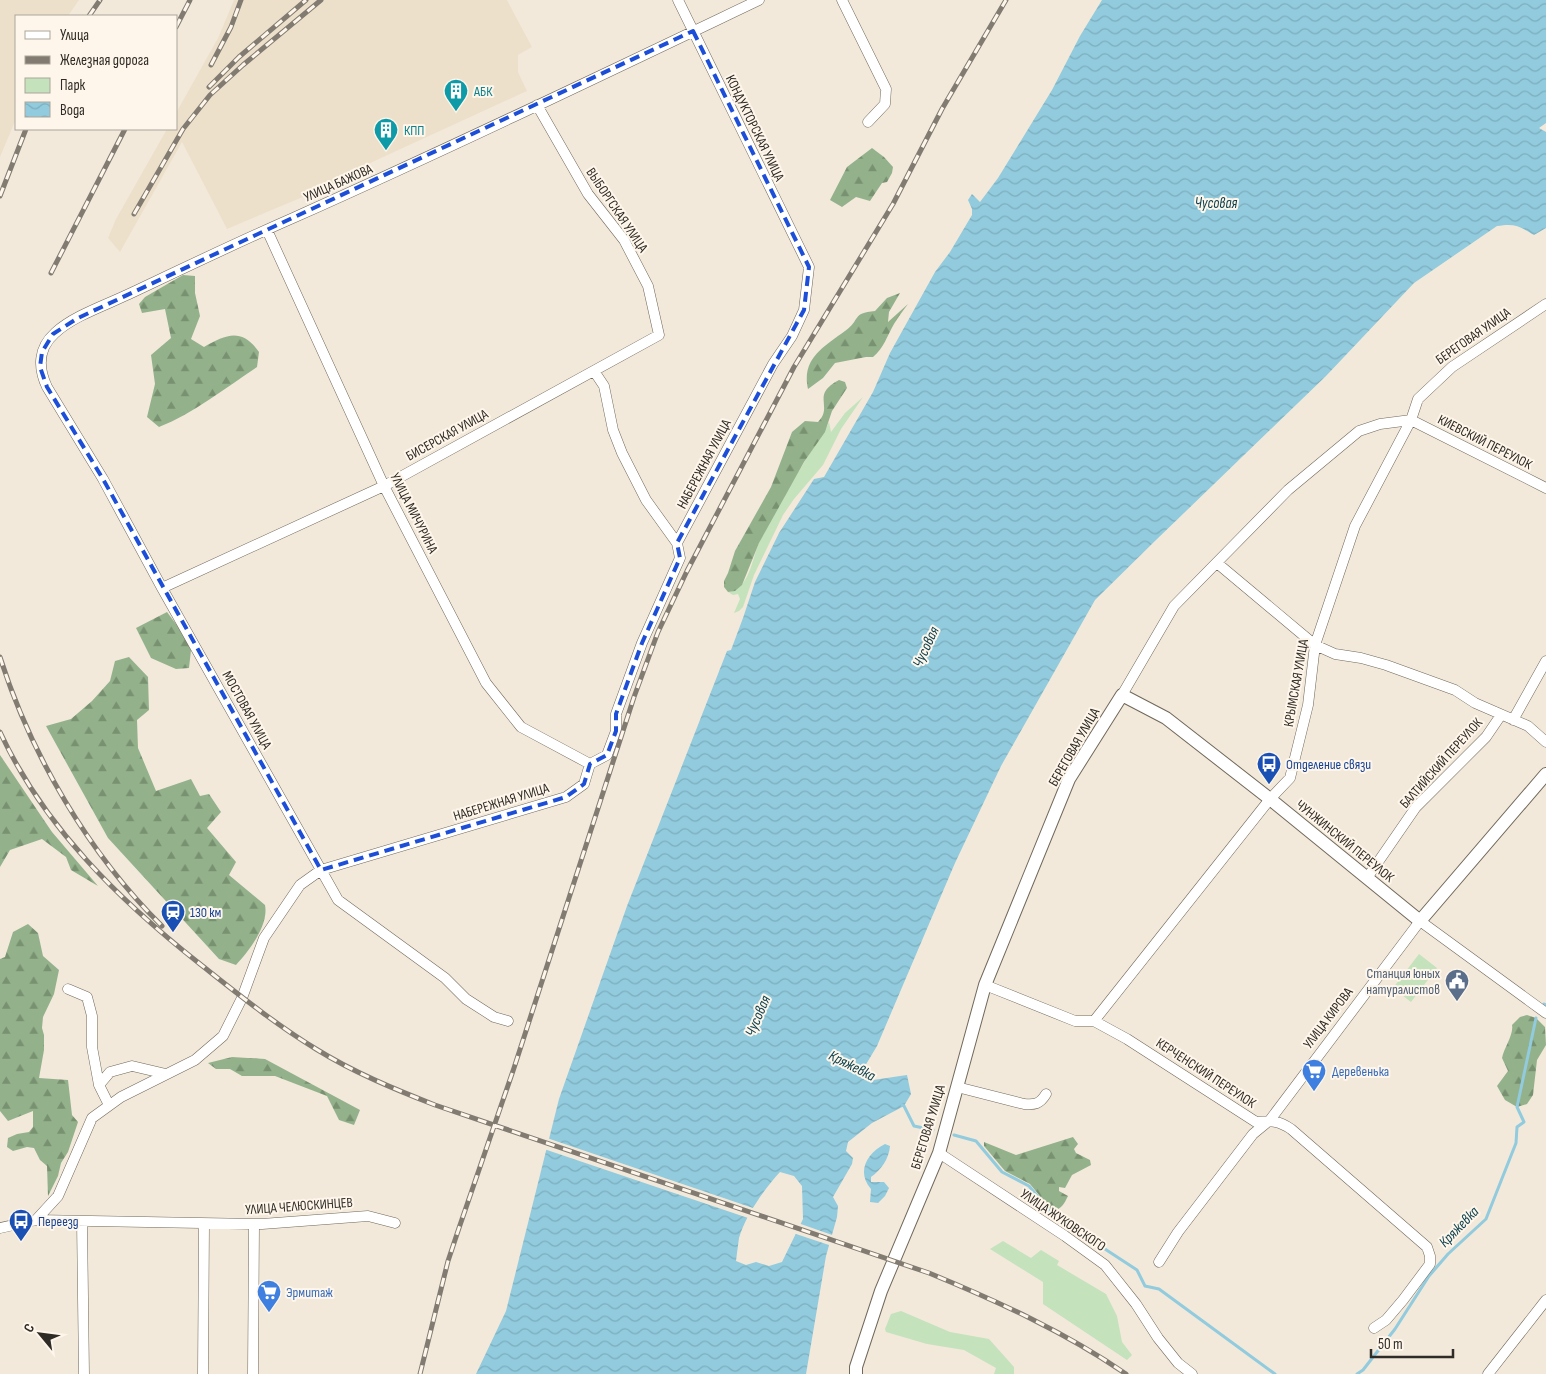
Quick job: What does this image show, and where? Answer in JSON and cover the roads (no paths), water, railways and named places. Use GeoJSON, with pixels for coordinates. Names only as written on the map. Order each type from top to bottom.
{"type":"FeatureCollection","features":[{"type":"Feature","properties":{"kind":"street","name":"КОНДУКТОРСКАЯ УЛИЦА"},"geometry":{"type":"LineString","coordinates":[[678,0],[809,267]]}},
{"type":"Feature","properties":{"kind":"street","name":"УЛИЦА БАЖОВА"},"geometry":{"type":"LineString","coordinates":[[44,348],[57,331],[78,318],[386,177],[759,0]]}},
{"type":"Feature","properties":{"kind":"street"},"geometry":{"type":"LineString","coordinates":[[842,0],[886,89],[885,104],[868,122]]}},
{"type":"Feature","properties":{"kind":"street","name":"ВЫБОРГСКАЯ УЛИЦА"},"geometry":{"type":"LineString","coordinates":[[537,105],[588,194],[624,240],[648,286],[660,336]]}},
{"type":"Feature","properties":{"kind":"street","name":"УЛИЦА МИЧУРИНА"},"geometry":{"type":"LineString","coordinates":[[267,230],[384,486],[486,683],[520,727],[590,764]]}},
{"type":"Feature","properties":{"kind":"street","name":"НАБЕРЕЖНАЯ УЛИЦА"},"geometry":{"type":"LineString","coordinates":[[36,1220],[58,1196],[92,1118],[121,1097],[196,1060],[223,1036],[242,998],[264,938],[300,885],[321,870],[566,797],[584,784],[590,764],[607,755],[616,731],[616,714],[642,643],[680,558],[677,543],[773,364],[792,336],[804,310],[809,267]]}},
{"type":"Feature","properties":{"kind":"street","name":"БЕРЕГОВАЯ УЛИЦА"},"geometry":{"type":"LineString","coordinates":[[856,1374],[856,1367],[882,1291],[939,1153],[985,985],[1069,779],[1122,695],[1174,606],[1288,490],[1359,431],[1380,424],[1411,420],[1418,399],[1452,367],[1546,304]]}},
{"type":"Feature","properties":{"kind":"street","name":"БИСЕРСКАЯ УЛИЦА"},"geometry":{"type":"LineString","coordinates":[[162,588],[384,486],[660,336]]}},
{"type":"Feature","properties":{"kind":"street","name":"МОСТОВАЯ УЛИЦА"},"geometry":{"type":"LineString","coordinates":[[44,348],[40,367],[47,387],[103,479],[162,588],[338,900],[445,978],[466,999],[494,1017],[508,1022]]}},
{"type":"Feature","properties":{"kind":"street"},"geometry":{"type":"LineString","coordinates":[[594,371],[604,386],[613,430],[622,453],[646,500],[677,543]]}},
{"type":"Feature","properties":{"kind":"street","name":"КИЕВСКИЙ ПЕРЕУЛОК"},"geometry":{"type":"LineString","coordinates":[[1411,420],[1545,485]]}},
{"type":"Feature","properties":{"kind":"street","name":"КРЫМСКАЯ УЛИЦА"},"geometry":{"type":"LineString","coordinates":[[1094,1021],[1270,799],[1290,778],[1308,705],[1314,645],[1355,526],[1411,420]]}},
{"type":"Feature","properties":{"kind":"street","name":"БАЛТИЙСКИЙ ПЕРЕУЛОК"},"geometry":{"type":"LineString","coordinates":[[1217,563],[1314,645],[1335,654],[1361,658],[1386,665],[1455,690],[1475,703],[1528,726],[1546,742]]}},
{"type":"Feature","properties":{"kind":"street"},"geometry":{"type":"LineString","coordinates":[[1513,720],[1546,661]]}},
{"type":"Feature","properties":{"kind":"street","name":"ЧУНЖИНСКИЙ ПЕРЕУЛОК"},"geometry":{"type":"LineString","coordinates":[[1122,695],[1166,718],[1270,799],[1420,921],[1546,1013]]}},
{"type":"Feature","properties":{"kind":"street","name":"БАЛТИЙСКИЙ ПЕРЕУЛОК"},"geometry":{"type":"LineString","coordinates":[[1367,878],[1416,807],[1486,737],[1501,715]]}},
{"type":"Feature","properties":{"kind":"street","name":"УЛИЦА КИРОВА"},"geometry":{"type":"LineString","coordinates":[[1159,1262],[1178,1232],[1253,1134],[1270,1120],[1420,921],[1546,774]]}},
{"type":"Feature","properties":{"kind":"street","name":"КЕРЧЕНСКИЙ ПЕРЕУЛОК"},"geometry":{"type":"LineString","coordinates":[[985,985],[1075,1021],[1094,1021],[1178,1071],[1256,1122],[1270,1120],[1280,1122],[1291,1129],[1426,1247],[1430,1256],[1430,1264],[1386,1320],[1374,1328]]}},
{"type":"Feature","properties":{"kind":"street"},"geometry":{"type":"LineString","coordinates":[[68,989],[87,997],[92,1016],[92,1047],[99,1085],[109,1105]]}},
{"type":"Feature","properties":{"kind":"street"},"geometry":{"type":"LineString","coordinates":[[99,1085],[110,1072],[132,1066],[166,1074]]}},
{"type":"Feature","properties":{"kind":"street"},"geometry":{"type":"LineString","coordinates":[[957,1087],[1034,1105],[1042,1102],[1046,1094]]}},
{"type":"Feature","properties":{"kind":"street","name":"УЛИЦА ЖУКОВСКОГО"},"geometry":{"type":"LineString","coordinates":[[939,1153],[1065,1236],[1105,1265],[1136,1304],[1178,1363],[1192,1374]]}},
{"type":"Feature","properties":{"kind":"street","name":"УЛИЦА ЧЕЛЮСКИНЦЕВ"},"geometry":{"type":"LineString","coordinates":[[0,1228],[36,1220],[254,1224],[368,1216],[395,1223]]}},
{"type":"Feature","properties":{"kind":"street"},"geometry":{"type":"LineString","coordinates":[[82,1221],[84,1374]]}},
{"type":"Feature","properties":{"kind":"street"},"geometry":{"type":"LineString","coordinates":[[203,1374],[204,1224]]}},
{"type":"Feature","properties":{"kind":"street"},"geometry":{"type":"LineString","coordinates":[[253,1374],[254,1224]]}},
{"type":"Feature","properties":{"kind":"street"},"geometry":{"type":"LineString","coordinates":[[1488,1374],[1546,1300]]}},
{"type":"Feature","properties":{"kind":"water","name":"Чусовая"},"geometry":{"type":"Polygon","coordinates":[[[1102,0],[1546,0],[1546,123],[1539,128],[1546,132],[1546,228],[1534,235],[1517,226],[1497,226],[1414,283],[1326,376],[1095,600],[1001,766],[955,863],[877,1046],[865,1066],[873,1080],[907,1075],[911,1094],[904,1106],[872,1123],[848,1142],[846,1151],[853,1158],[852,1164],[833,1197],[838,1206],[837,1217],[826,1256],[806,1374],[476,1374],[506,1311],[559,1099],[627,906],[727,651],[731,650],[755,582],[779,533],[814,479],[824,477],[873,392],[890,353],[935,272],[950,252],[972,215],[972,209],[968,200],[972,194],[980,202],[998,178],[1052,90],[1080,36],[1102,0]],[[780,1172],[762,1194],[742,1230],[736,1261],[746,1265],[756,1262],[769,1266],[782,1262],[803,1219],[802,1186],[794,1176],[780,1172]]]}},
{"type":"Feature","properties":{"kind":"water"},"geometry":{"type":"Polygon","coordinates":[[[885,1144],[890,1146],[888,1155],[881,1168],[871,1177],[871,1182],[884,1182],[889,1188],[885,1196],[878,1203],[870,1202],[871,1189],[864,1176],[864,1170],[873,1152],[885,1144]]]}},
{"type":"Feature","properties":{"kind":"waterway","name":"Кряжевка"},"geometry":{"type":"LineString","coordinates":[[1357,1374],[1363,1370],[1395,1329],[1429,1276],[1448,1254],[1486,1219],[1516,1143],[1517,1127],[1524,1122],[1517,1107],[1536,1018]]}},
{"type":"Feature","properties":{"kind":"waterway","name":"Кряжевка"},"geometry":{"type":"LineString","coordinates":[[902,1105],[914,1126],[933,1130]]}},
{"type":"Feature","properties":{"kind":"waterway","name":"Кряжевка"},"geometry":{"type":"LineString","coordinates":[[954,1135],[976,1141],[1002,1172],[1029,1186],[1053,1215],[1137,1270],[1145,1286],[1159,1289],[1275,1374]]}},
{"type":"Feature","properties":{"kind":"railway"},"geometry":{"type":"LineString","coordinates":[[90,15],[100,0]]}},
{"type":"Feature","properties":{"kind":"railway"},"geometry":{"type":"LineString","coordinates":[[178,23],[190,0]]}},
{"type":"Feature","properties":{"kind":"railway"},"geometry":{"type":"LineString","coordinates":[[211,65],[231,27],[241,0]]}},
{"type":"Feature","properties":{"kind":"railway"},"geometry":{"type":"LineString","coordinates":[[209,87],[239,57],[306,0]]}},
{"type":"Feature","properties":{"kind":"railway"},"geometry":{"type":"LineString","coordinates":[[134,214],[183,129],[210,95],[321,0]]}},
{"type":"Feature","properties":{"kind":"railway"},"geometry":{"type":"LineString","coordinates":[[420,1374],[448,1261],[514,1068],[634,697],[658,632],[687,571],[794,367],[893,204],[942,109],[1006,0]]}},
{"type":"Feature","properties":{"kind":"railway"},"geometry":{"type":"LineString","coordinates":[[0,196],[26,130]]}},
{"type":"Feature","properties":{"kind":"railway"},"geometry":{"type":"LineString","coordinates":[[51,273],[124,130]]}},
{"type":"Feature","properties":{"kind":"railway"},"geometry":{"type":"LineString","coordinates":[[0,657],[28,730],[65,801],[110,867],[135,898],[162,926]]}},
{"type":"Feature","properties":{"kind":"railway"},"geometry":{"type":"LineString","coordinates":[[0,732],[18,767],[38,799],[86,860],[113,888],[170,940],[228,986],[286,1029],[344,1065],[374,1080],[435,1105],[929,1273],[1030,1318],[1079,1344],[1126,1374]]}},
{"type":"Feature","properties":{"kind":"place","name":"АБК"},"geometry":{"type":"Point","coordinates":[456,112]}},
{"type":"Feature","properties":{"kind":"place","name":"КПП"},"geometry":{"type":"Point","coordinates":[386,151]}},
{"type":"Feature","properties":{"kind":"place","name":"Отделение связи"},"geometry":{"type":"Point","coordinates":[1269,785]}},
{"type":"Feature","properties":{"kind":"place","name":"130 км"},"geometry":{"type":"Point","coordinates":[173,933]}},
{"type":"Feature","properties":{"kind":"place","name":"Станция юных натуралистов"},"geometry":{"type":"Point","coordinates":[1457,1002]}},
{"type":"Feature","properties":{"kind":"place","name":"Деревенька"},"geometry":{"type":"Point","coordinates":[1314,1092]}},
{"type":"Feature","properties":{"kind":"place","name":"Переезд"},"geometry":{"type":"Point","coordinates":[21,1242]}},
{"type":"Feature","properties":{"kind":"place","name":"Эрмитаж"},"geometry":{"type":"Point","coordinates":[269,1313]}}]}
